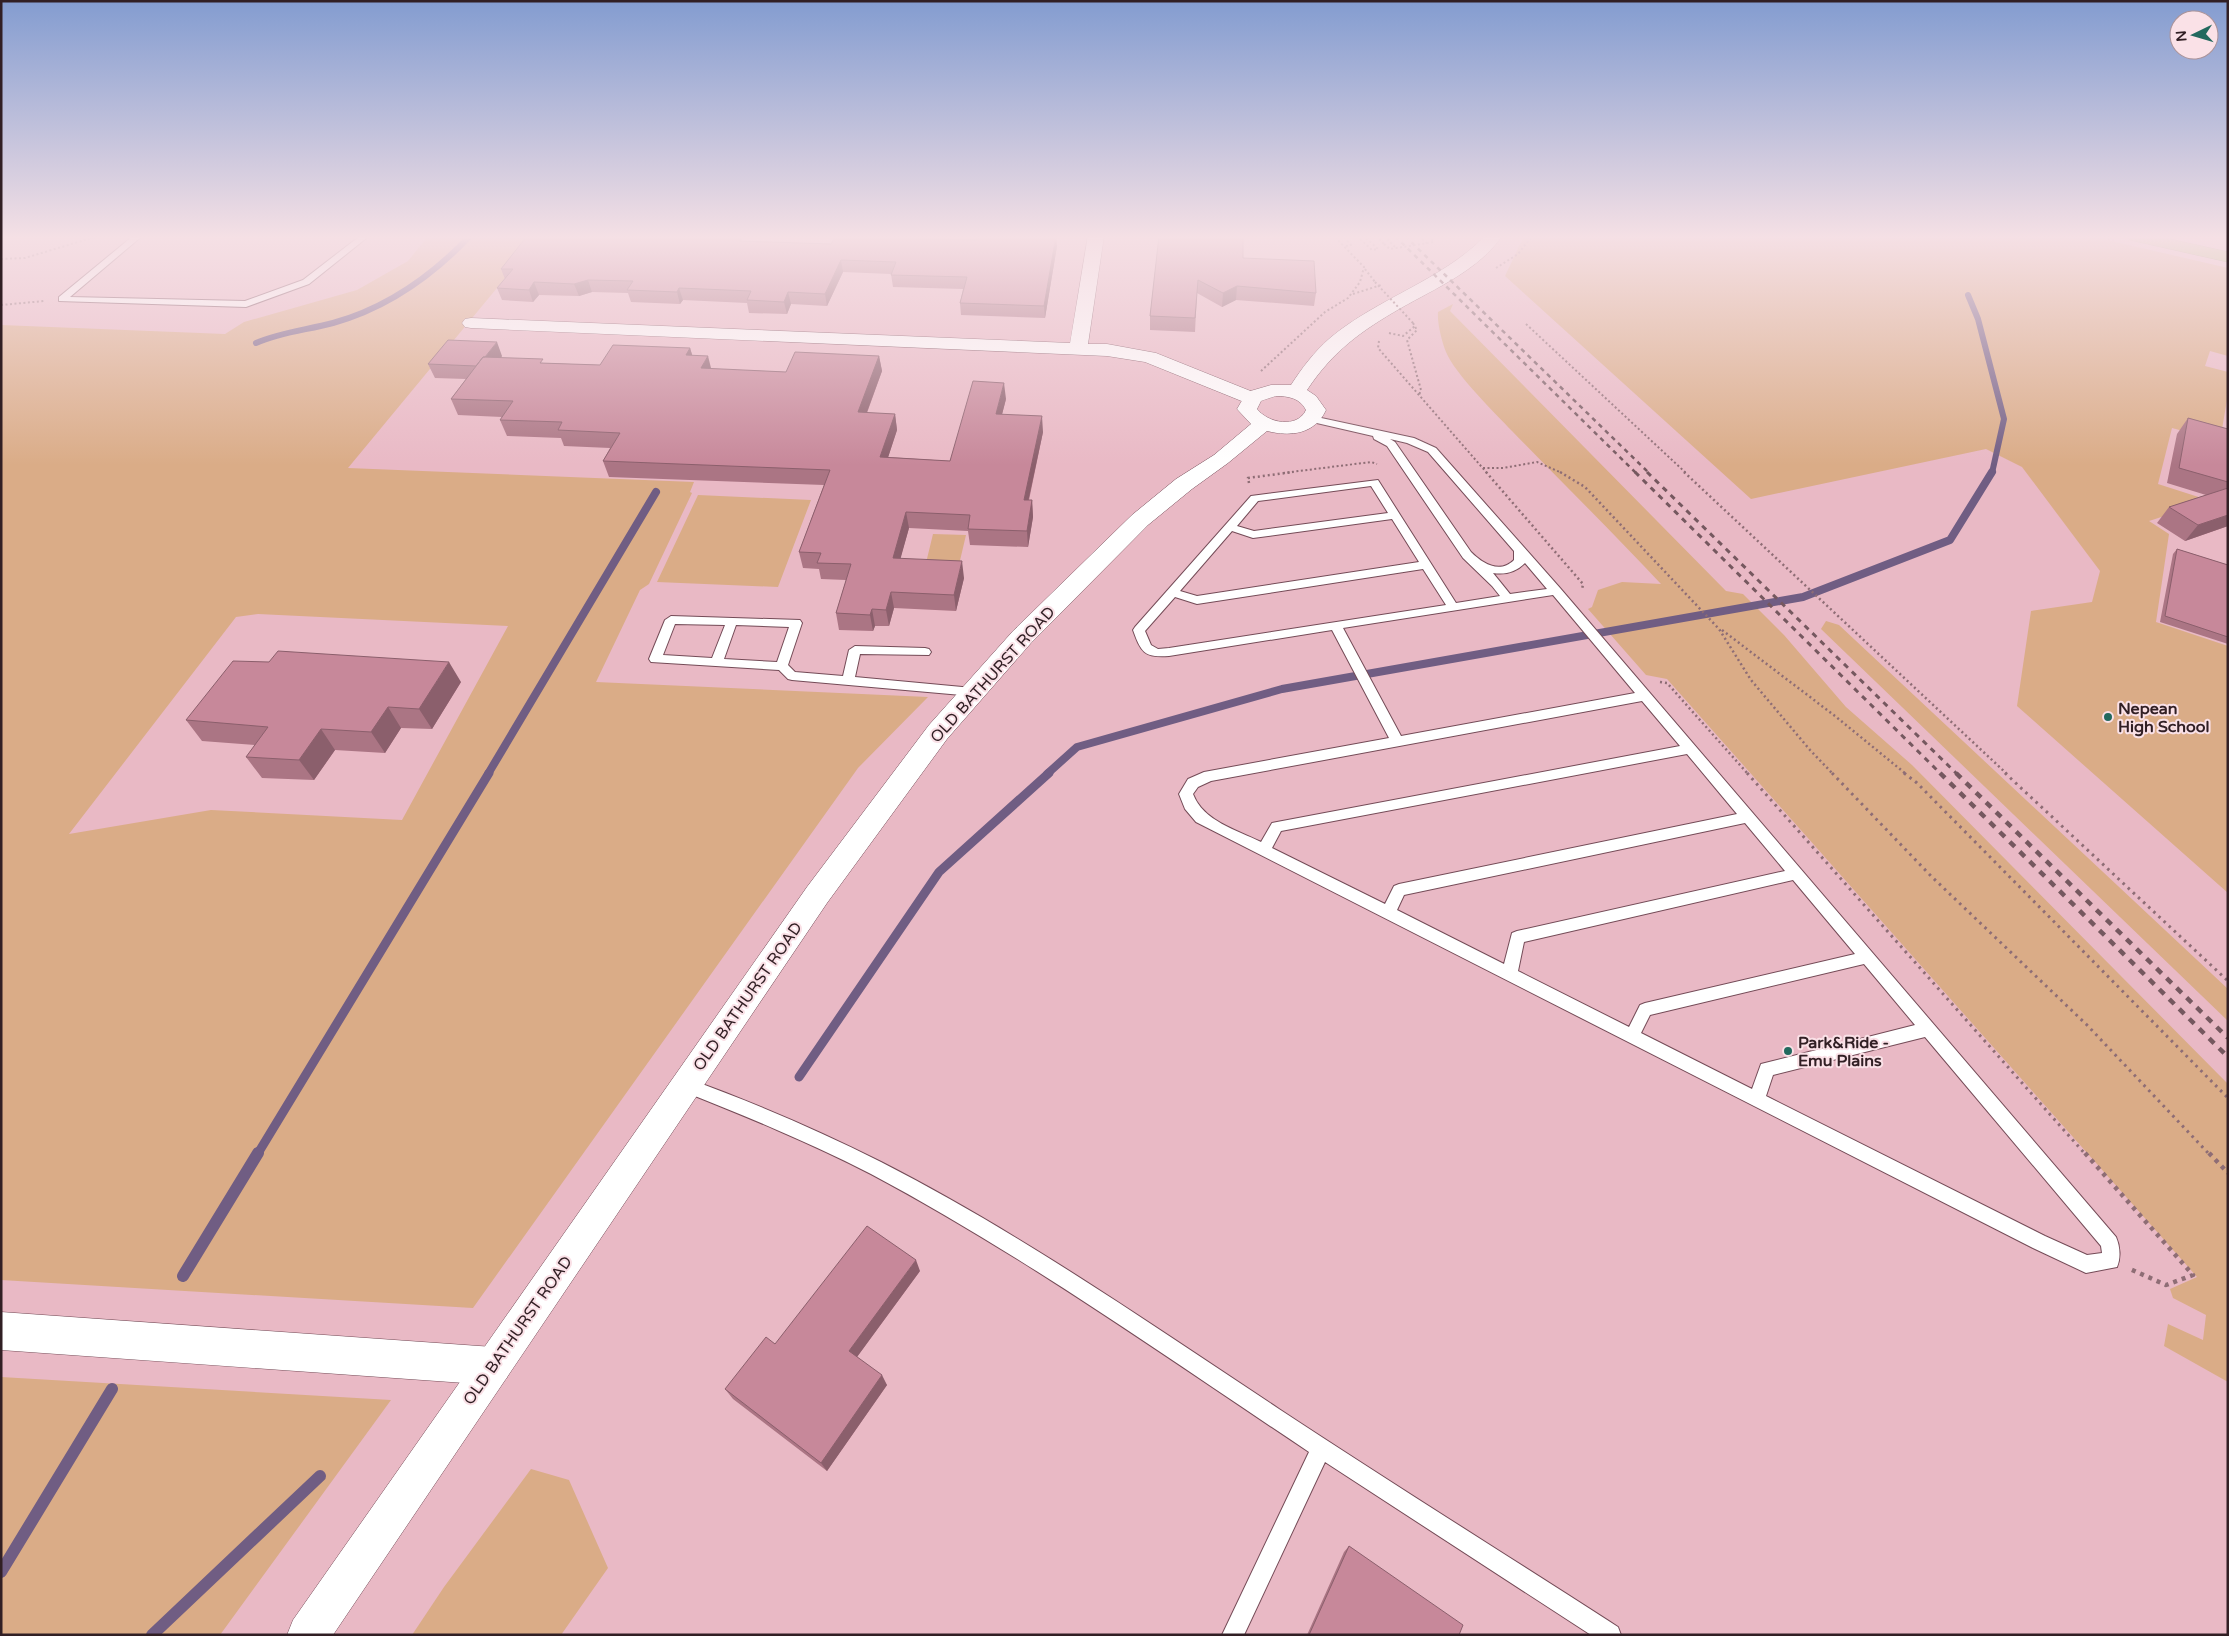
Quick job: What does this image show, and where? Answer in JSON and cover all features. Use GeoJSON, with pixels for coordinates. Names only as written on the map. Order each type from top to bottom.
{"type":"FeatureCollection","features":[{"type":"Feature","properties":{"kind":"main road"},"geometry":{"type":"LineString","coordinates":[[1078,348],[1084,312]]}},
{"type":"Feature","properties":{"kind":"main road"},"geometry":{"type":"LineString","coordinates":[[1296,392],[1326,352],[1380,312]]}},
{"type":"Feature","properties":{"kind":"main road"},"geometry":{"type":"LineString","coordinates":[[471,323],[1078,348],[1129,352],[1149,357],[1231,391],[1274,427],[1290,428],[1305,424],[1312,419],[1316,410],[1314,404],[1304,395],[1296,392],[1276,390],[1258,394],[1257,411]]}},
{"type":"Feature","properties":{"kind":"main road","name":"OLD BATHURST ROAD"},"geometry":{"type":"LineString","coordinates":[[308,1635],[817,895],[876,813],[938,732],[1022,637],[1140,520],[1184,484],[1221,459],[1257,411]]}},
{"type":"Feature","properties":{"kind":"main road"},"geometry":{"type":"LineString","coordinates":[[1,1331],[493,1366]]}},
{"type":"Feature","properties":{"kind":"lane"},"geometry":{"type":"LineString","coordinates":[[1312,419],[1410,440],[1432,450],[1556,591],[1643,696],[2110,1243],[2111,1261],[2086,1264],[2039,1242],[1201,818],[1190,805],[1186,794],[1193,783],[1209,776],[1643,696]]}},
{"type":"Feature","properties":{"kind":"lane"},"geometry":{"type":"LineString","coordinates":[[1361,431],[1385,439],[1391,444],[1467,555],[1496,582],[1507,598]]}},
{"type":"Feature","properties":{"kind":"lane"},"geometry":{"type":"LineString","coordinates":[[1453,607],[1374,482],[1255,498],[1140,630],[1146,648],[1156,653],[1336,626],[1556,591]]}},
{"type":"Feature","properties":{"kind":"lane"},"geometry":{"type":"LineString","coordinates":[[1230,527],[1253,535],[1396,516]]}},
{"type":"Feature","properties":{"kind":"lane"},"geometry":{"type":"LineString","coordinates":[[1476,564],[1496,570],[1512,568],[1520,561],[1520,550]]}},
{"type":"Feature","properties":{"kind":"lane"},"geometry":{"type":"LineString","coordinates":[[1172,592],[1197,600],[1426,565]]}},
{"type":"Feature","properties":{"kind":"lane"},"geometry":{"type":"LineString","coordinates":[[782,666],[796,623],[671,620],[655,659],[716,664],[782,666],[792,676],[973,692]]}},
{"type":"Feature","properties":{"kind":"lane"},"geometry":{"type":"LineString","coordinates":[[716,664],[732,621]]}},
{"type":"Feature","properties":{"kind":"lane"},"geometry":{"type":"LineString","coordinates":[[1336,626],[1397,741]]}},
{"type":"Feature","properties":{"kind":"lane"},"geometry":{"type":"LineString","coordinates":[[848,682],[855,650],[925,652]]}},
{"type":"Feature","properties":{"kind":"lane"},"geometry":{"type":"LineString","coordinates":[[1264,849],[1277,827],[1689,749]]}},
{"type":"Feature","properties":{"kind":"lane"},"geometry":{"type":"LineString","coordinates":[[1389,913],[1399,890],[1748,817]]}},
{"type":"Feature","properties":{"kind":"lane"},"geometry":{"type":"LineString","coordinates":[[1510,974],[1517,937],[1796,874]]}},
{"type":"Feature","properties":{"kind":"lane"},"geometry":{"type":"LineString","coordinates":[[1632,1036],[1645,1010],[1867,957]]}},
{"type":"Feature","properties":{"kind":"lane"},"geometry":{"type":"LineString","coordinates":[[1757,1098],[1766,1069],[1928,1029]]}},
{"type":"Feature","properties":{"kind":"lane"},"geometry":{"type":"LineString","coordinates":[[686,1085],[755,1112],[820,1141],[902,1182],[1055,1272],[1321,1448],[1610,1635]]}},
{"type":"Feature","properties":{"kind":"lane"},"geometry":{"type":"LineString","coordinates":[[1233,1635],[1321,1448]]}},
{"type":"Feature","properties":{"kind":"path"},"geometry":{"type":"LineString","coordinates":[[1231,391],[1271,364],[1325,312]]}},
{"type":"Feature","properties":{"kind":"path"},"geometry":{"type":"LineString","coordinates":[[1403,312],[1418,330],[1407,340],[1421,390],[1419,395]]}},
{"type":"Feature","properties":{"kind":"path"},"geometry":{"type":"LineString","coordinates":[[1403,322],[1412,317]]}},
{"type":"Feature","properties":{"kind":"path"},"geometry":{"type":"LineString","coordinates":[[1526,324],[2228,981]]}},
{"type":"Feature","properties":{"kind":"path"},"geometry":{"type":"LineString","coordinates":[[1393,334],[1403,336],[1409,329],[1415,326]]}},
{"type":"Feature","properties":{"kind":"path"},"geometry":{"type":"LineString","coordinates":[[1386,332],[1395,327]]}},
{"type":"Feature","properties":{"kind":"path"},"geometry":{"type":"LineString","coordinates":[[1382,334],[1377,345],[1378,348],[1583,584],[1582,591]]}},
{"type":"Feature","properties":{"kind":"path"},"geometry":{"type":"LineString","coordinates":[[1482,468],[1503,468],[1537,462],[1553,468],[1585,488],[1719,628],[1835,716],[1917,783],[2228,1098]]}},
{"type":"Feature","properties":{"kind":"path"},"geometry":{"type":"LineString","coordinates":[[1719,628],[1752,680],[1810,750],[1931,876],[2087,1025],[2228,1173]]}},
{"type":"Feature","properties":{"kind":"path"},"geometry":{"type":"LineString","coordinates":[[1652,680],[1667,683],[2192,1275],[2166,1285],[2111,1261]]}},
{"type":"Feature","properties":{"kind":"shaded area"},"geometry":{"type":"Polygon","coordinates":[[[278,312],[477,312],[348,468],[694,482],[690,492],[692,493],[649,584],[640,590],[596,682],[928,697],[858,768],[473,1308],[1,1280],[1,325],[225,334],[244,322],[278,312]],[[258,614],[236,617],[69,834],[211,810],[402,820],[508,626],[258,614]]]}},
{"type":"Feature","properties":{"kind":"shaded area"},"geometry":{"type":"Polygon","coordinates":[[[1438,312],[1451,312],[1726,591],[1743,594],[1784,635],[1846,707],[1912,765],[2228,1084],[2228,1382],[2164,1346],[2168,1324],[2203,1340],[2206,1315],[2173,1298],[2170,1289],[2197,1277],[1667,679],[1646,675],[1588,609],[1592,607],[1598,590],[1622,582],[1661,584],[1476,393],[1458,371],[1444,348],[1438,312]]]}},
{"type":"Feature","properties":{"kind":"shaded area"},"geometry":{"type":"Polygon","coordinates":[[[1545,312],[2228,312],[2228,356],[2210,351],[2205,366],[2228,372],[2228,394],[2220,441],[2172,428],[2158,484],[2211,501],[2149,521],[2169,534],[2156,622],[2228,646],[2228,893],[2017,706],[2031,611],[2092,602],[2100,571],[2022,467],[1986,449],[1751,499],[1545,312]]]}},
{"type":"Feature","properties":{"kind":"shaded area"},"geometry":{"type":"Polygon","coordinates":[[[698,495],[811,500],[778,587],[657,582],[698,495]]]}},
{"type":"Feature","properties":{"kind":"shaded area"},"geometry":{"type":"Polygon","coordinates":[[[933,534],[966,535],[958,569],[925,567],[933,534]]]}},
{"type":"Feature","properties":{"kind":"shaded area"},"geometry":{"type":"Polygon","coordinates":[[[1826,621],[1839,625],[2228,989],[2228,1021],[1821,629],[1826,621]]]}},
{"type":"Feature","properties":{"kind":"shaded area"},"geometry":{"type":"Polygon","coordinates":[[[1,1377],[391,1400],[220,1635],[1,1635],[1,1377]]]}},
{"type":"Feature","properties":{"kind":"shaded area"},"geometry":{"type":"Polygon","coordinates":[[[531,1469],[569,1480],[608,1568],[561,1635],[412,1635],[444,1587],[531,1469]]]}},
{"type":"Feature","properties":{"kind":"building"},"geometry":{"type":"Polygon","coordinates":[[[1150,312],[1195,312],[1195,318],[1150,316],[1150,312]]]}},
{"type":"Feature","properties":{"kind":"building"},"geometry":{"type":"Polygon","coordinates":[[[448,340],[497,342],[476,366],[428,364],[448,340]]]}},
{"type":"Feature","properties":{"kind":"building"},"geometry":{"type":"Polygon","coordinates":[[[613,345],[690,348],[686,355],[708,356],[701,368],[786,372],[795,352],[879,356],[858,412],[895,414],[880,457],[950,461],[973,381],[1004,383],[996,414],[1042,416],[1024,500],[1032,500],[1027,531],[968,529],[970,515],[906,512],[893,558],[962,561],[954,595],[891,592],[886,610],[872,609],[870,615],[836,613],[851,564],[817,563],[821,553],[799,552],[830,470],[603,461],[620,433],[558,430],[562,422],[500,420],[513,401],[451,399],[483,357],[543,359],[540,363],[600,365],[613,345]]]}},
{"type":"Feature","properties":{"kind":"building"},"geometry":{"type":"Polygon","coordinates":[[[2188,418],[2228,429],[2228,482],[2179,468],[2188,418]]]}},
{"type":"Feature","properties":{"kind":"building"},"geometry":{"type":"Polygon","coordinates":[[[2228,488],[2228,515],[2198,525],[2169,507],[2228,488]]]}},
{"type":"Feature","properties":{"kind":"building"},"geometry":{"type":"Polygon","coordinates":[[[2177,549],[2228,565],[2228,637],[2165,616],[2177,549]]]}},
{"type":"Feature","properties":{"kind":"building"},"geometry":{"type":"Polygon","coordinates":[[[278,651],[449,662],[419,709],[388,707],[371,732],[321,729],[299,760],[246,757],[268,727],[186,720],[233,661],[269,662],[278,651]]]}},
{"type":"Feature","properties":{"kind":"building"},"geometry":{"type":"Polygon","coordinates":[[[867,1226],[916,1260],[849,1351],[882,1375],[821,1463],[725,1389],[766,1337],[775,1344],[867,1226]]]}},
{"type":"Feature","properties":{"kind":"building"},"geometry":{"type":"Polygon","coordinates":[[[1349,1546],[1463,1625],[1459,1635],[1309,1635],[1349,1546]]]}},
{"type":"Feature","properties":{"kind":"waterway"},"geometry":{"type":"LineString","coordinates":[[256,343],[284,334],[333,323],[364,312]]}},
{"type":"Feature","properties":{"kind":"waterway"},"geometry":{"type":"LineString","coordinates":[[1975,312],[2004,419],[1992,473]]}},
{"type":"Feature","properties":{"kind":"waterway"},"geometry":{"type":"LineString","coordinates":[[1047,774],[1077,747],[1282,689],[1803,597],[1950,540],[1992,472]]}},
{"type":"Feature","properties":{"kind":"waterway"},"geometry":{"type":"LineString","coordinates":[[488,774],[656,492]]}},
{"type":"Feature","properties":{"kind":"waterway"},"geometry":{"type":"LineString","coordinates":[[257,1155],[489,773]]}},
{"type":"Feature","properties":{"kind":"waterway"},"geometry":{"type":"LineString","coordinates":[[799,1077],[939,872],[1049,773]]}},
{"type":"Feature","properties":{"kind":"waterway"},"geometry":{"type":"LineString","coordinates":[[183,1276],[258,1153]]}},
{"type":"Feature","properties":{"kind":"waterway"},"geometry":{"type":"LineString","coordinates":[[1,1572],[112,1389]]}},
{"type":"Feature","properties":{"kind":"waterway"},"geometry":{"type":"LineString","coordinates":[[152,1635],[320,1476]]}},
{"type":"Feature","properties":{"kind":"railway"},"geometry":{"type":"LineString","coordinates":[[1473,312],[1636,473]]}},
{"type":"Feature","properties":{"kind":"railway"},"geometry":{"type":"LineString","coordinates":[[1484,312],[1649,473]]}},
{"type":"Feature","properties":{"kind":"railway"},"geometry":{"type":"LineString","coordinates":[[1635,472],[1941,774]]}},
{"type":"Feature","properties":{"kind":"railway"},"geometry":{"type":"LineString","coordinates":[[1647,472],[1957,774]]}},
{"type":"Feature","properties":{"kind":"railway"},"geometry":{"type":"LineString","coordinates":[[1940,773],[2228,1057]]}},
{"type":"Feature","properties":{"kind":"railway"},"geometry":{"type":"LineString","coordinates":[[1956,773],[2228,1038]]}},
{"type":"Feature","properties":{"kind":"place","name":"Nepean High School"},"geometry":{"type":"Point","coordinates":[2108,717]}},
{"type":"Feature","properties":{"kind":"place","name":"Park&Ride - Emu Plains"},"geometry":{"type":"Point","coordinates":[1788,1051]}}]}
